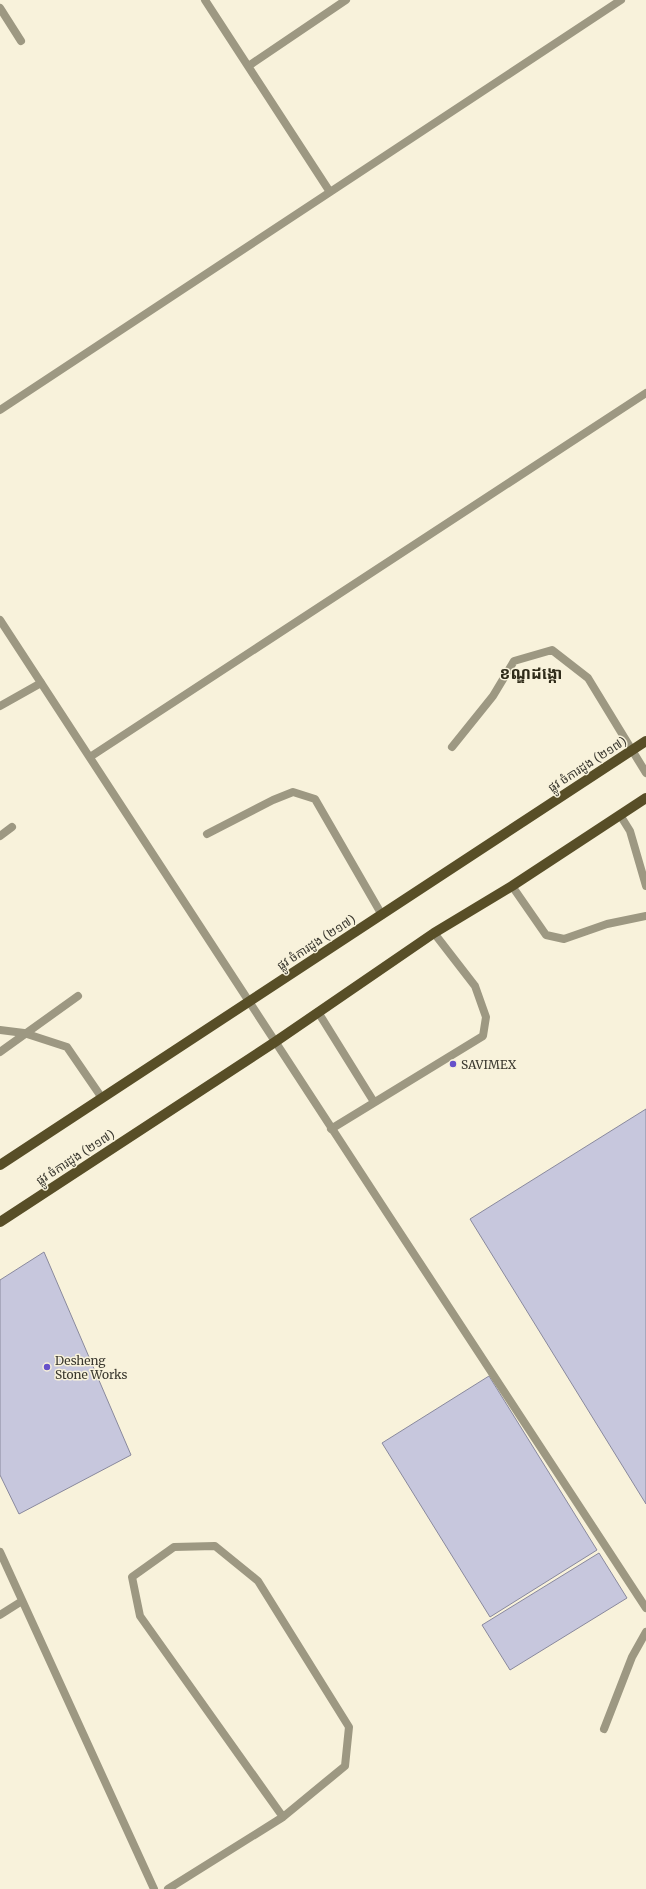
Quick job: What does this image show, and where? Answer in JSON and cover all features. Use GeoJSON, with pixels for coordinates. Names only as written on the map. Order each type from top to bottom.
{"type":"FeatureCollection","features":[{"type":"Feature","properties":{"kind":"main road","name":"ផ្លូវ ចំការដូង (២១៧)"},"geometry":{"type":"LineString","coordinates":[[0,1165],[646,740]]}},
{"type":"Feature","properties":{"kind":"main road","name":"ផ្លូវ ចំការដូង (២១៧)"},"geometry":{"type":"LineString","coordinates":[[0,1222],[275,1042],[434,933],[512,886],[646,798]]}},
{"type":"Feature","properties":{"kind":"street"},"geometry":{"type":"LineString","coordinates":[[205,0],[250,65],[330,192]]}},
{"type":"Feature","properties":{"kind":"street"},"geometry":{"type":"LineString","coordinates":[[250,65],[346,0]]}},
{"type":"Feature","properties":{"kind":"street"},"geometry":{"type":"LineString","coordinates":[[0,410],[621,0]]}},
{"type":"Feature","properties":{"kind":"street"},"geometry":{"type":"LineString","coordinates":[[0,8],[21,41]]}},
{"type":"Feature","properties":{"kind":"street"},"geometry":{"type":"LineString","coordinates":[[90,757],[646,393]]}},
{"type":"Feature","properties":{"kind":"street"},"geometry":{"type":"LineString","coordinates":[[0,620],[250,1001],[331,1129],[646,1608]]}},
{"type":"Feature","properties":{"kind":"street"},"geometry":{"type":"LineString","coordinates":[[452,747],[493,696],[514,661],[552,650],[588,678],[646,773]]}},
{"type":"Feature","properties":{"kind":"street"},"geometry":{"type":"LineString","coordinates":[[0,706],[41,683]]}},
{"type":"Feature","properties":{"kind":"street"},"geometry":{"type":"LineString","coordinates":[[207,834],[272,800],[293,792],[315,799],[382,915]]}},
{"type":"Feature","properties":{"kind":"street"},"geometry":{"type":"LineString","coordinates":[[620,815],[630,832],[646,886]]}},
{"type":"Feature","properties":{"kind":"street"},"geometry":{"type":"LineString","coordinates":[[0,836],[12,827]]}},
{"type":"Feature","properties":{"kind":"street"},"geometry":{"type":"LineString","coordinates":[[512,886],[546,935],[564,939],[607,924],[646,916]]}},
{"type":"Feature","properties":{"kind":"street"},"geometry":{"type":"LineString","coordinates":[[331,1129],[483,1036],[486,1017],[475,986],[434,933]]}},
{"type":"Feature","properties":{"kind":"street"},"geometry":{"type":"LineString","coordinates":[[0,1052],[24,1033],[78,996]]}},
{"type":"Feature","properties":{"kind":"street"},"geometry":{"type":"LineString","coordinates":[[318,1012],[374,1102]]}},
{"type":"Feature","properties":{"kind":"street"},"geometry":{"type":"LineString","coordinates":[[0,1030],[24,1033],[67,1047],[102,1098]]}},
{"type":"Feature","properties":{"kind":"street"},"geometry":{"type":"LineString","coordinates":[[168,1889],[283,1817],[345,1766],[349,1727],[258,1581],[215,1546],[174,1547],[132,1577],[140,1616],[283,1817]]}},
{"type":"Feature","properties":{"kind":"street"},"geometry":{"type":"LineString","coordinates":[[0,1552],[154,1889]]}},
{"type":"Feature","properties":{"kind":"street"},"geometry":{"type":"LineString","coordinates":[[0,1615],[22,1601]]}},
{"type":"Feature","properties":{"kind":"street"},"geometry":{"type":"LineString","coordinates":[[604,1729],[632,1657],[646,1632]]}},
{"type":"Feature","properties":{"kind":"building"},"geometry":{"type":"Polygon","coordinates":[[[646,1109],[646,1504],[470,1219],[646,1109]]]}},
{"type":"Feature","properties":{"kind":"building","name":"Desheng Stone Works"},"geometry":{"type":"Polygon","coordinates":[[[44,1252],[131,1455],[19,1514],[0,1475],[0,1280],[44,1252]]]}},
{"type":"Feature","properties":{"kind":"building"},"geometry":{"type":"Polygon","coordinates":[[[489,1376],[597,1550],[490,1617],[382,1443],[489,1376]]]}},
{"type":"Feature","properties":{"kind":"building"},"geometry":{"type":"Polygon","coordinates":[[[599,1553],[627,1598],[510,1670],[482,1625],[599,1553]]]}},
{"type":"Feature","properties":{"kind":"place","name":"SAVIMEX"},"geometry":{"type":"Point","coordinates":[453,1064]}},
{"type":"Feature","properties":{"kind":"place","name":"Desheng Stone Works"},"geometry":{"type":"Point","coordinates":[47,1367]}},
{"type":"Feature","properties":{"kind":"district","name":"ខណ្ឌដង្កោ"},"geometry":{"type":"Point","coordinates":[531,673]}}]}
